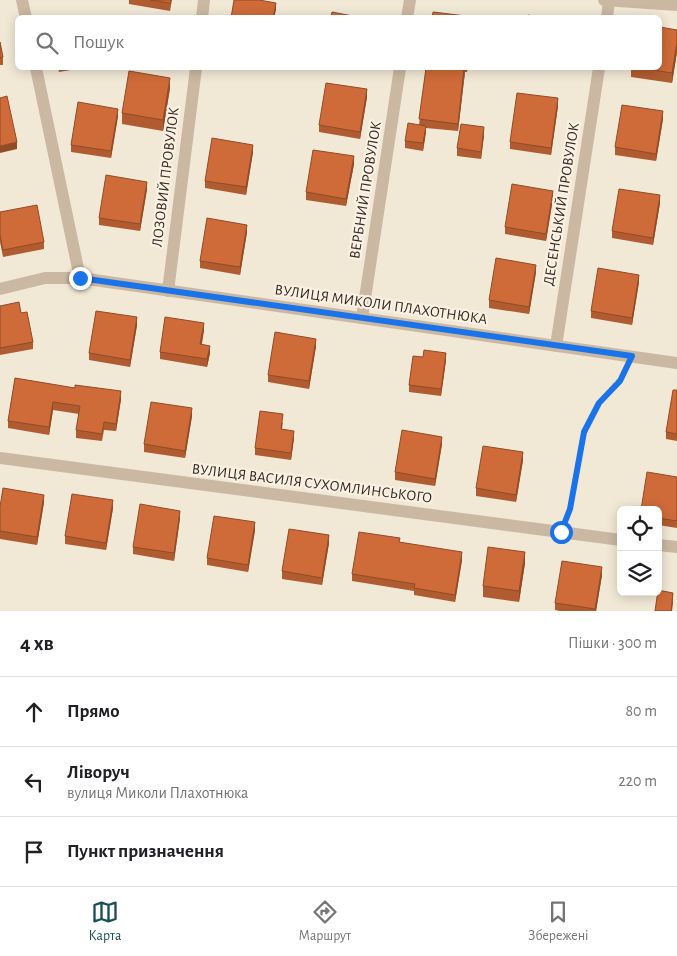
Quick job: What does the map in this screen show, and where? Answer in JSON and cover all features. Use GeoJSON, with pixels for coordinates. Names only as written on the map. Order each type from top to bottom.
{"type":"FeatureCollection","features":[{"type":"Feature","properties":{"kind":"street"},"geometry":{"type":"LineString","coordinates":[[22,0],[25,15]]}},
{"type":"Feature","properties":{"kind":"street"},"geometry":{"type":"LineString","coordinates":[[202,15],[204,0]]}},
{"type":"Feature","properties":{"kind":"street"},"geometry":{"type":"LineString","coordinates":[[408,15],[410,0]]}},
{"type":"Feature","properties":{"kind":"street"},"geometry":{"type":"LineString","coordinates":[[604,0],[677,5]]}},
{"type":"Feature","properties":{"kind":"street"},"geometry":{"type":"LineString","coordinates":[[606,15],[609,0]]}},
{"type":"Feature","properties":{"kind":"street"},"geometry":{"type":"LineString","coordinates":[[36,70],[80,278]]}},
{"type":"Feature","properties":{"kind":"street","name":"ЛОЗОВИЙ ПРОВУЛОК"},"geometry":{"type":"LineString","coordinates":[[168,291],[196,70]]}},
{"type":"Feature","properties":{"kind":"street","name":"ВЕРБНИЙ ПРОВУЛОК"},"geometry":{"type":"LineString","coordinates":[[362,318],[400,70]]}},
{"type":"Feature","properties":{"kind":"street","name":"ДЕСЕНСЬКИЙ ПРОВУЛОК"},"geometry":{"type":"LineString","coordinates":[[556,346],[599,70]]}},
{"type":"Feature","properties":{"kind":"street","name":"ВУЛИЦЯ МИКОЛИ ПЛАХОТНЮКА"},"geometry":{"type":"LineString","coordinates":[[0,289],[45,278],[80,278],[677,363]]}},
{"type":"Feature","properties":{"kind":"street","name":"ВУЛИЦЯ ВАСИЛЯ СУХОМЛИНСЬКОГО"},"geometry":{"type":"LineString","coordinates":[[0,458],[617,539]]}},
{"type":"Feature","properties":{"kind":"street"},"geometry":{"type":"LineString","coordinates":[[662,545],[677,547]]}},
{"type":"Feature","properties":{"kind":"path"},"geometry":{"type":"LineString","coordinates":[[561,532],[570,509],[584,432],[599,403],[620,381],[632,356]]}},
{"type":"Feature","properties":{"kind":"building"},"geometry":{"type":"Polygon","coordinates":[[[150,0],[171,0],[170,3],[150,0]]]}},
{"type":"Feature","properties":{"kind":"building"},"geometry":{"type":"Polygon","coordinates":[[[234,0],[259,0],[276,3],[274,15],[232,15],[234,0]]]}},
{"type":"Feature","properties":{"kind":"building"},"geometry":{"type":"Polygon","coordinates":[[[332,12],[348,15],[332,15],[332,12]]]}},
{"type":"Feature","properties":{"kind":"building"},"geometry":{"type":"Polygon","coordinates":[[[433,12],[458,15],[432,15],[433,12]]]}},
{"type":"Feature","properties":{"kind":"building"},"geometry":{"type":"Polygon","coordinates":[[[662,27],[677,30],[672,73],[653,70],[662,70],[662,27]]]}},
{"type":"Feature","properties":{"kind":"building"},"geometry":{"type":"Polygon","coordinates":[[[0,42],[3,57],[0,58],[0,42]]]}},
{"type":"Feature","properties":{"kind":"building"},"geometry":{"type":"Polygon","coordinates":[[[426,70],[464,70],[458,124],[419,119],[426,70]]]}},
{"type":"Feature","properties":{"kind":"building"},"geometry":{"type":"Polygon","coordinates":[[[129,71],[170,78],[163,120],[122,113],[129,71]]]}},
{"type":"Feature","properties":{"kind":"building"},"geometry":{"type":"Polygon","coordinates":[[[326,83],[367,89],[360,132],[319,125],[326,83]]]}},
{"type":"Feature","properties":{"kind":"building"},"geometry":{"type":"Polygon","coordinates":[[[517,93],[558,98],[551,148],[510,142],[517,93]]]}},
{"type":"Feature","properties":{"kind":"building"},"geometry":{"type":"Polygon","coordinates":[[[7,96],[17,142],[0,146],[0,98],[7,96]]]}},
{"type":"Feature","properties":{"kind":"building"},"geometry":{"type":"Polygon","coordinates":[[[78,102],[118,109],[111,151],[71,145],[78,102]]]}},
{"type":"Feature","properties":{"kind":"building"},"geometry":{"type":"Polygon","coordinates":[[[622,105],[663,111],[656,154],[615,147],[622,105]]]}},
{"type":"Feature","properties":{"kind":"building"},"geometry":{"type":"Polygon","coordinates":[[[408,123],[426,126],[423,143],[405,141],[408,123]]]}},
{"type":"Feature","properties":{"kind":"building"},"geometry":{"type":"Polygon","coordinates":[[[461,124],[484,127],[481,152],[457,148],[461,124]]]}},
{"type":"Feature","properties":{"kind":"building"},"geometry":{"type":"Polygon","coordinates":[[[212,138],[253,145],[246,187],[205,181],[212,138]]]}},
{"type":"Feature","properties":{"kind":"building"},"geometry":{"type":"Polygon","coordinates":[[[313,150],[354,156],[346,199],[306,192],[313,150]]]}},
{"type":"Feature","properties":{"kind":"building"},"geometry":{"type":"Polygon","coordinates":[[[106,175],[147,182],[140,224],[99,218],[106,175]]]}},
{"type":"Feature","properties":{"kind":"building"},"geometry":{"type":"Polygon","coordinates":[[[512,184],[553,191],[546,234],[505,227],[512,184]]]}},
{"type":"Feature","properties":{"kind":"building"},"geometry":{"type":"Polygon","coordinates":[[[619,189],[660,195],[653,238],[612,231],[619,189]]]}},
{"type":"Feature","properties":{"kind":"building"},"geometry":{"type":"Polygon","coordinates":[[[37,205],[44,242],[3,250],[0,235],[0,212],[37,205]]]}},
{"type":"Feature","properties":{"kind":"building"},"geometry":{"type":"Polygon","coordinates":[[[207,218],[247,225],[240,267],[200,261],[207,218]]]}},
{"type":"Feature","properties":{"kind":"building"},"geometry":{"type":"Polygon","coordinates":[[[496,258],[536,265],[529,307],[489,300],[496,258]]]}},
{"type":"Feature","properties":{"kind":"building"},"geometry":{"type":"Polygon","coordinates":[[[598,268],[639,275],[632,318],[591,311],[598,268]]]}},
{"type":"Feature","properties":{"kind":"building"},"geometry":{"type":"Polygon","coordinates":[[[19,302],[21,313],[27,312],[33,342],[0,348],[0,306],[19,302]]]}},
{"type":"Feature","properties":{"kind":"building"},"geometry":{"type":"Polygon","coordinates":[[[96,311],[137,317],[130,360],[89,353],[96,311]]]}},
{"type":"Feature","properties":{"kind":"building"},"geometry":{"type":"Polygon","coordinates":[[[165,317],[204,323],[200,344],[210,346],[207,359],[160,352],[165,317]]]}},
{"type":"Feature","properties":{"kind":"building"},"geometry":{"type":"Polygon","coordinates":[[[275,332],[316,339],[309,381],[268,375],[275,332]]]}},
{"type":"Feature","properties":{"kind":"building"},"geometry":{"type":"Polygon","coordinates":[[[424,350],[446,353],[441,389],[409,385],[413,356],[423,357],[424,350]]]}},
{"type":"Feature","properties":{"kind":"building"},"geometry":{"type":"Polygon","coordinates":[[[15,378],[75,388],[75,385],[121,391],[116,424],[104,422],[102,434],[76,430],[80,406],[53,402],[49,427],[8,421],[15,378]]]}},
{"type":"Feature","properties":{"kind":"building"},"geometry":{"type":"Polygon","coordinates":[[[673,390],[677,390],[677,434],[666,432],[673,390]]]}},
{"type":"Feature","properties":{"kind":"building"},"geometry":{"type":"Polygon","coordinates":[[[151,402],[192,408],[185,451],[144,444],[151,402]]]}},
{"type":"Feature","properties":{"kind":"building"},"geometry":{"type":"Polygon","coordinates":[[[260,411],[283,414],[281,429],[294,431],[291,453],[255,448],[260,411]]]}},
{"type":"Feature","properties":{"kind":"building"},"geometry":{"type":"Polygon","coordinates":[[[402,430],[442,437],[435,479],[395,472],[402,430]]]}},
{"type":"Feature","properties":{"kind":"building"},"geometry":{"type":"Polygon","coordinates":[[[483,446],[523,452],[516,495],[476,488],[483,446]]]}},
{"type":"Feature","properties":{"kind":"building"},"geometry":{"type":"Polygon","coordinates":[[[647,472],[677,477],[677,521],[662,519],[662,506],[642,506],[647,472]]]}},
{"type":"Feature","properties":{"kind":"building"},"geometry":{"type":"Polygon","coordinates":[[[3,488],[44,495],[37,537],[0,531],[0,507],[3,488]]]}},
{"type":"Feature","properties":{"kind":"building"},"geometry":{"type":"Polygon","coordinates":[[[72,494],[113,500],[106,543],[65,536],[72,494]]]}},
{"type":"Feature","properties":{"kind":"building"},"geometry":{"type":"Polygon","coordinates":[[[140,504],[180,511],[174,553],[133,547],[140,504]]]}},
{"type":"Feature","properties":{"kind":"building"},"geometry":{"type":"Polygon","coordinates":[[[214,516],[255,522],[248,565],[207,558],[214,516]]]}},
{"type":"Feature","properties":{"kind":"building"},"geometry":{"type":"Polygon","coordinates":[[[289,529],[329,535],[322,578],[282,571],[289,529]]]}},
{"type":"Feature","properties":{"kind":"building"},"geometry":{"type":"Polygon","coordinates":[[[359,532],[400,538],[399,542],[462,552],[455,595],[414,588],[415,584],[352,574],[359,532]]]}},
{"type":"Feature","properties":{"kind":"building"},"geometry":{"type":"Polygon","coordinates":[[[488,547],[525,552],[519,591],[483,586],[488,547]]]}},
{"type":"Feature","properties":{"kind":"building"},"geometry":{"type":"Polygon","coordinates":[[[562,561],[602,567],[595,609],[555,603],[562,561]]]}},
{"type":"Feature","properties":{"kind":"building"},"geometry":{"type":"Polygon","coordinates":[[[662,591],[673,593],[671,611],[655,611],[657,596],[662,596],[662,591]]]}},
{"type":"Feature","properties":{"kind":"route"},"geometry":{"type":"LineString","coordinates":[[80,278],[632,356],[620,381],[599,403],[584,432],[570,509],[561,532]]}}]}
